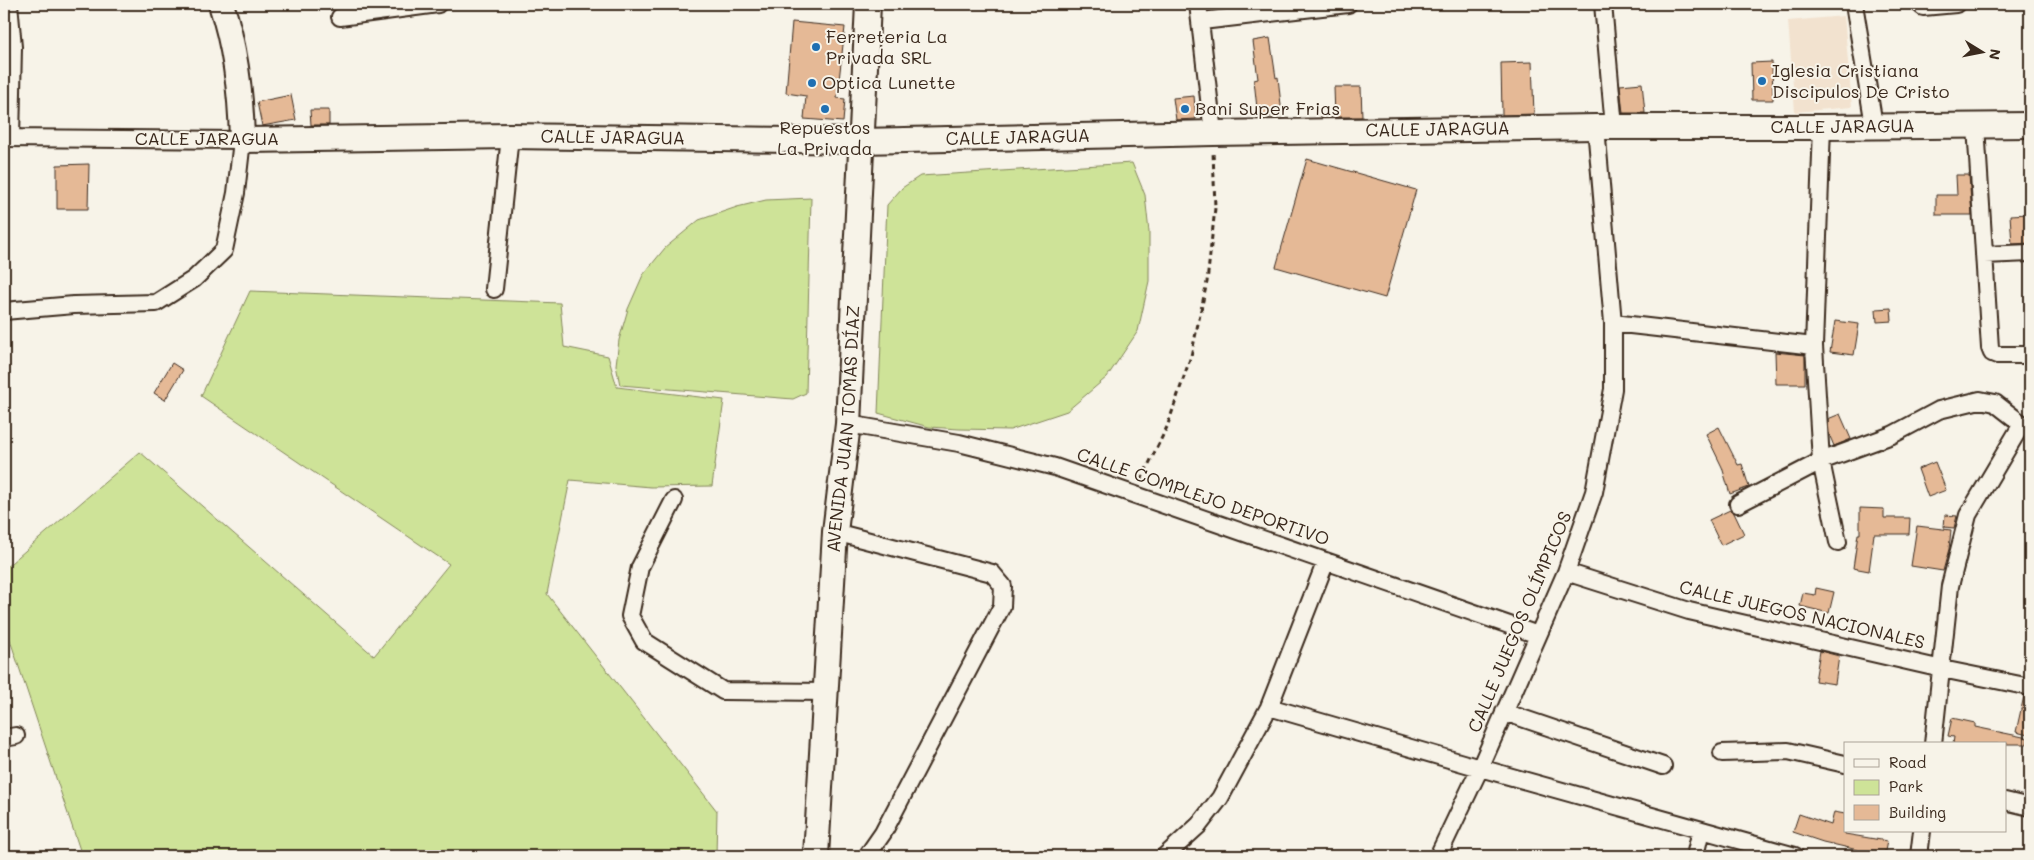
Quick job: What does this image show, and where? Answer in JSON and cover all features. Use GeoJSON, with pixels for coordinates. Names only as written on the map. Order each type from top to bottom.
{"type":"FeatureCollection","features":[{"type":"Feature","properties":{"kind":"street"},"geometry":{"type":"LineString","coordinates":[[7,138],[13,47],[9,4]]}},
{"type":"Feature","properties":{"kind":"street"},"geometry":{"type":"LineString","coordinates":[[4,311],[74,305],[156,303],[194,279],[224,250],[236,193],[242,140],[241,100],[237,68],[231,36],[221,4]]}},
{"type":"Feature","properties":{"kind":"street"},"geometry":{"type":"LineString","coordinates":[[340,17],[438,4]]}},
{"type":"Feature","properties":{"kind":"street","name":"AVENIDA JUAN TOMÁS DÍAZ"},"geometry":{"type":"LineString","coordinates":[[816,856],[836,532],[848,424],[868,4]]}},
{"type":"Feature","properties":{"kind":"street"},"geometry":{"type":"LineString","coordinates":[[1198,4],[1202,21],[1213,133]]}},
{"type":"Feature","properties":{"kind":"street"},"geometry":{"type":"LineString","coordinates":[[1202,21],[1348,4]]}},
{"type":"Feature","properties":{"kind":"street","name":"CALLE JUEGOS OLÍMPICOS"},"geometry":{"type":"LineString","coordinates":[[1438,856],[1480,768],[1566,572],[1594,492],[1604,442],[1613,390],[1613,323],[1605,127],[1603,4]]}},
{"type":"Feature","properties":{"kind":"street"},"geometry":{"type":"LineString","coordinates":[[1854,4],[1874,126]]}},
{"type":"Feature","properties":{"kind":"street"},"geometry":{"type":"LineString","coordinates":[[1920,4],[1923,7],[1956,4]]}},
{"type":"Feature","properties":{"kind":"street","name":"CALLE JARAGUA"},"geometry":{"type":"LineString","coordinates":[[7,138],[242,140],[510,136],[862,141],[1605,127],[1822,128],[2030,125]]}},
{"type":"Feature","properties":{"kind":"street"},"geometry":{"type":"LineString","coordinates":[[1976,126],[1992,353],[1997,355],[2030,355]]}},
{"type":"Feature","properties":{"kind":"street"},"geometry":{"type":"LineString","coordinates":[[1822,128],[1814,346],[1821,461],[1838,542]]}},
{"type":"Feature","properties":{"kind":"street"},"geometry":{"type":"LineString","coordinates":[[494,288],[510,136]]}},
{"type":"Feature","properties":{"kind":"street"},"geometry":{"type":"LineString","coordinates":[[1984,256],[2030,254]]}},
{"type":"Feature","properties":{"kind":"street"},"geometry":{"type":"LineString","coordinates":[[1613,323],[1814,346]]}},
{"type":"Feature","properties":{"kind":"street"},"geometry":{"type":"LineString","coordinates":[[1738,504],[1821,461],[1892,435],[1939,410],[1980,400],[1995,403],[2026,426],[1968,515],[1950,586],[1933,742]]}},
{"type":"Feature","properties":{"kind":"street","name":"CALLE COMPLEJO DEPORTIVO"},"geometry":{"type":"LineString","coordinates":[[848,424],[959,443],[1055,467],[1538,635]]}},
{"type":"Feature","properties":{"kind":"street"},"geometry":{"type":"LineString","coordinates":[[674,500],[640,567],[630,616],[644,641],[723,691],[827,692]]}},
{"type":"Feature","properties":{"kind":"street"},"geometry":{"type":"LineString","coordinates":[[836,532],[992,573],[1003,586],[1002,606],[884,833],[867,856]]}},
{"type":"Feature","properties":{"kind":"street"},"geometry":{"type":"LineString","coordinates":[[1165,856],[1199,825],[1220,798],[1269,707],[1326,561]]}},
{"type":"Feature","properties":{"kind":"street","name":"CALLE JUEGOS NACIONALES"},"geometry":{"type":"LineString","coordinates":[[1566,572],[1689,611],[1942,669],[2030,687]]}},
{"type":"Feature","properties":{"kind":"street"},"geometry":{"type":"LineString","coordinates":[[1269,707],[1795,856]]}},
{"type":"Feature","properties":{"kind":"street"},"geometry":{"type":"LineString","coordinates":[[1504,712],[1663,766]]}},
{"type":"Feature","properties":{"kind":"street"},"geometry":{"type":"LineString","coordinates":[[1722,753],[1788,751],[1844,764]]}},
{"type":"Feature","properties":{"kind":"street"},"geometry":{"type":"LineString","coordinates":[[2006,801],[2030,807]]}},
{"type":"Feature","properties":{"kind":"street"},"geometry":{"type":"LineString","coordinates":[[1695,856],[1701,830]]}},
{"type":"Feature","properties":{"kind":"street"},"geometry":{"type":"LineString","coordinates":[[1919,856],[1922,832]]}},
{"type":"Feature","properties":{"kind":"path"},"geometry":{"type":"LineString","coordinates":[[1134,494],[1167,427],[1192,356],[1208,273],[1214,208],[1213,133]]}},
{"type":"Feature","properties":{"kind":"shaded area"},"geometry":{"type":"Polygon","coordinates":[[[1844,16],[1852,107],[1795,112],[1788,21],[1844,16]]]}},
{"type":"Feature","properties":{"kind":"green space"},"geometry":{"type":"Polygon","coordinates":[[[1132,163],[1145,195],[1149,232],[1149,281],[1138,331],[1107,377],[1067,411],[1010,430],[929,427],[878,413],[887,205],[902,188],[920,176],[1132,163]]]}},
{"type":"Feature","properties":{"kind":"green space"},"geometry":{"type":"Polygon","coordinates":[[[811,198],[806,393],[793,399],[620,385],[616,365],[619,340],[628,309],[643,275],[665,248],[699,220],[737,207],[766,200],[811,198]]]}},
{"type":"Feature","properties":{"kind":"green space"},"geometry":{"type":"Polygon","coordinates":[[[250,291],[560,303],[564,347],[608,356],[617,387],[724,400],[712,486],[651,487],[570,480],[547,594],[717,811],[716,856],[82,856],[4,622],[4,569],[140,452],[374,656],[449,564],[201,396],[250,291]]]}},
{"type":"Feature","properties":{"kind":"building"},"geometry":{"type":"Polygon","coordinates":[[[792,22],[845,27],[837,98],[845,99],[843,122],[804,119],[806,96],[786,93],[792,22]]]}},
{"type":"Feature","properties":{"kind":"building"},"geometry":{"type":"Polygon","coordinates":[[[1270,38],[1276,78],[1278,77],[1282,115],[1258,118],[1254,80],[1258,79],[1253,41],[1270,38]]]}},
{"type":"Feature","properties":{"kind":"building"},"geometry":{"type":"Polygon","coordinates":[[[1532,62],[1534,114],[1502,115],[1501,63],[1532,62]]]}},
{"type":"Feature","properties":{"kind":"building","name":"Iglesia Cristiana Discipulos De Cristo"},"geometry":{"type":"Polygon","coordinates":[[[1772,62],[1773,100],[1752,100],[1751,63],[1772,62]]]}},
{"type":"Feature","properties":{"kind":"building"},"geometry":{"type":"Polygon","coordinates":[[[1642,83],[1645,113],[1623,113],[1620,85],[1642,83]]]}},
{"type":"Feature","properties":{"kind":"building"},"geometry":{"type":"Polygon","coordinates":[[[1334,87],[1361,87],[1362,117],[1335,117],[1334,87]]]}},
{"type":"Feature","properties":{"kind":"building"},"geometry":{"type":"Polygon","coordinates":[[[291,95],[296,120],[262,126],[257,102],[291,95]]]}},
{"type":"Feature","properties":{"kind":"building","name":"Bani Super Frias"},"geometry":{"type":"Polygon","coordinates":[[[1194,96],[1196,119],[1176,120],[1173,98],[1194,96]]]}},
{"type":"Feature","properties":{"kind":"building"},"geometry":{"type":"Polygon","coordinates":[[[310,110],[329,110],[329,125],[311,125],[310,110]]]}},
{"type":"Feature","properties":{"kind":"building"},"geometry":{"type":"Polygon","coordinates":[[[1307,159],[1416,190],[1385,298],[1276,267],[1307,159]]]}},
{"type":"Feature","properties":{"kind":"building"},"geometry":{"type":"Polygon","coordinates":[[[89,164],[88,209],[57,209],[57,165],[89,164]]]}},
{"type":"Feature","properties":{"kind":"building"},"geometry":{"type":"Polygon","coordinates":[[[1956,175],[1969,175],[1972,215],[1936,215],[1936,195],[1957,195],[1956,175]]]}},
{"type":"Feature","properties":{"kind":"building"},"geometry":{"type":"Polygon","coordinates":[[[2030,214],[2030,243],[2012,244],[2010,215],[2030,214]]]}},
{"type":"Feature","properties":{"kind":"building"},"geometry":{"type":"Polygon","coordinates":[[[1891,308],[1892,321],[1877,322],[1876,309],[1891,308]]]}},
{"type":"Feature","properties":{"kind":"building"},"geometry":{"type":"Polygon","coordinates":[[[1835,321],[1859,324],[1854,355],[1830,352],[1835,321]]]}},
{"type":"Feature","properties":{"kind":"building"},"geometry":{"type":"Polygon","coordinates":[[[1775,352],[1805,355],[1805,384],[1776,384],[1775,352]]]}},
{"type":"Feature","properties":{"kind":"building"},"geometry":{"type":"Polygon","coordinates":[[[172,363],[183,370],[165,400],[154,393],[172,363]]]}},
{"type":"Feature","properties":{"kind":"building"},"geometry":{"type":"Polygon","coordinates":[[[1840,414],[1851,439],[1834,446],[1829,434],[1828,419],[1840,414]]]}},
{"type":"Feature","properties":{"kind":"building"},"geometry":{"type":"Polygon","coordinates":[[[1719,427],[1738,465],[1742,464],[1749,487],[1730,494],[1722,467],[1706,434],[1719,427]]]}},
{"type":"Feature","properties":{"kind":"building"},"geometry":{"type":"Polygon","coordinates":[[[1935,462],[1946,490],[1928,497],[1918,469],[1935,462]]]}},
{"type":"Feature","properties":{"kind":"building"},"geometry":{"type":"Polygon","coordinates":[[[1860,508],[1884,509],[1884,518],[1910,518],[1909,534],[1874,534],[1869,571],[1853,568],[1858,534],[1860,534],[1860,508]]]}},
{"type":"Feature","properties":{"kind":"building"},"geometry":{"type":"Polygon","coordinates":[[[1730,510],[1734,513],[1744,534],[1721,545],[1709,520],[1730,510]]]}},
{"type":"Feature","properties":{"kind":"building"},"geometry":{"type":"Polygon","coordinates":[[[1945,515],[1957,516],[1954,528],[1944,527],[1945,515]]]}},
{"type":"Feature","properties":{"kind":"building"},"geometry":{"type":"Polygon","coordinates":[[[1917,526],[1951,530],[1949,549],[1943,571],[1911,566],[1917,526]]]}},
{"type":"Feature","properties":{"kind":"building"},"geometry":{"type":"Polygon","coordinates":[[[1816,588],[1834,592],[1829,613],[1800,606],[1803,593],[1815,595],[1816,588]]]}},
{"type":"Feature","properties":{"kind":"building"},"geometry":{"type":"Polygon","coordinates":[[[1820,651],[1839,656],[1835,684],[1815,681],[1820,651]]]}},
{"type":"Feature","properties":{"kind":"building"},"geometry":{"type":"Polygon","coordinates":[[[2024,696],[2030,697],[2028,735],[2016,732],[2024,696]]]}},
{"type":"Feature","properties":{"kind":"building"},"geometry":{"type":"Polygon","coordinates":[[[1952,718],[1975,723],[1975,727],[2028,738],[2027,744],[2006,744],[2006,742],[1953,742],[1954,737],[1948,736],[1952,718]]]}},
{"type":"Feature","properties":{"kind":"building"},"geometry":{"type":"Polygon","coordinates":[[[1834,812],[1844,814],[1845,834],[1887,841],[1884,856],[1857,856],[1858,850],[1823,842],[1793,832],[1799,814],[1831,825],[1834,812]]]}},
{"type":"Feature","properties":{"kind":"place","name":"Ferreteria La Privada SRL"},"geometry":{"type":"Point","coordinates":[816,47]}},
{"type":"Feature","properties":{"kind":"place","name":"Iglesia Cristiana Discipulos De Cristo"},"geometry":{"type":"Point","coordinates":[1762,81]}},
{"type":"Feature","properties":{"kind":"place","name":"Optica Lunette"},"geometry":{"type":"Point","coordinates":[812,83]}},
{"type":"Feature","properties":{"kind":"place","name":"Repuestos La Privada"},"geometry":{"type":"Point","coordinates":[825,109]}},
{"type":"Feature","properties":{"kind":"place","name":"Bani Super Frias"},"geometry":{"type":"Point","coordinates":[1185,109]}}]}
